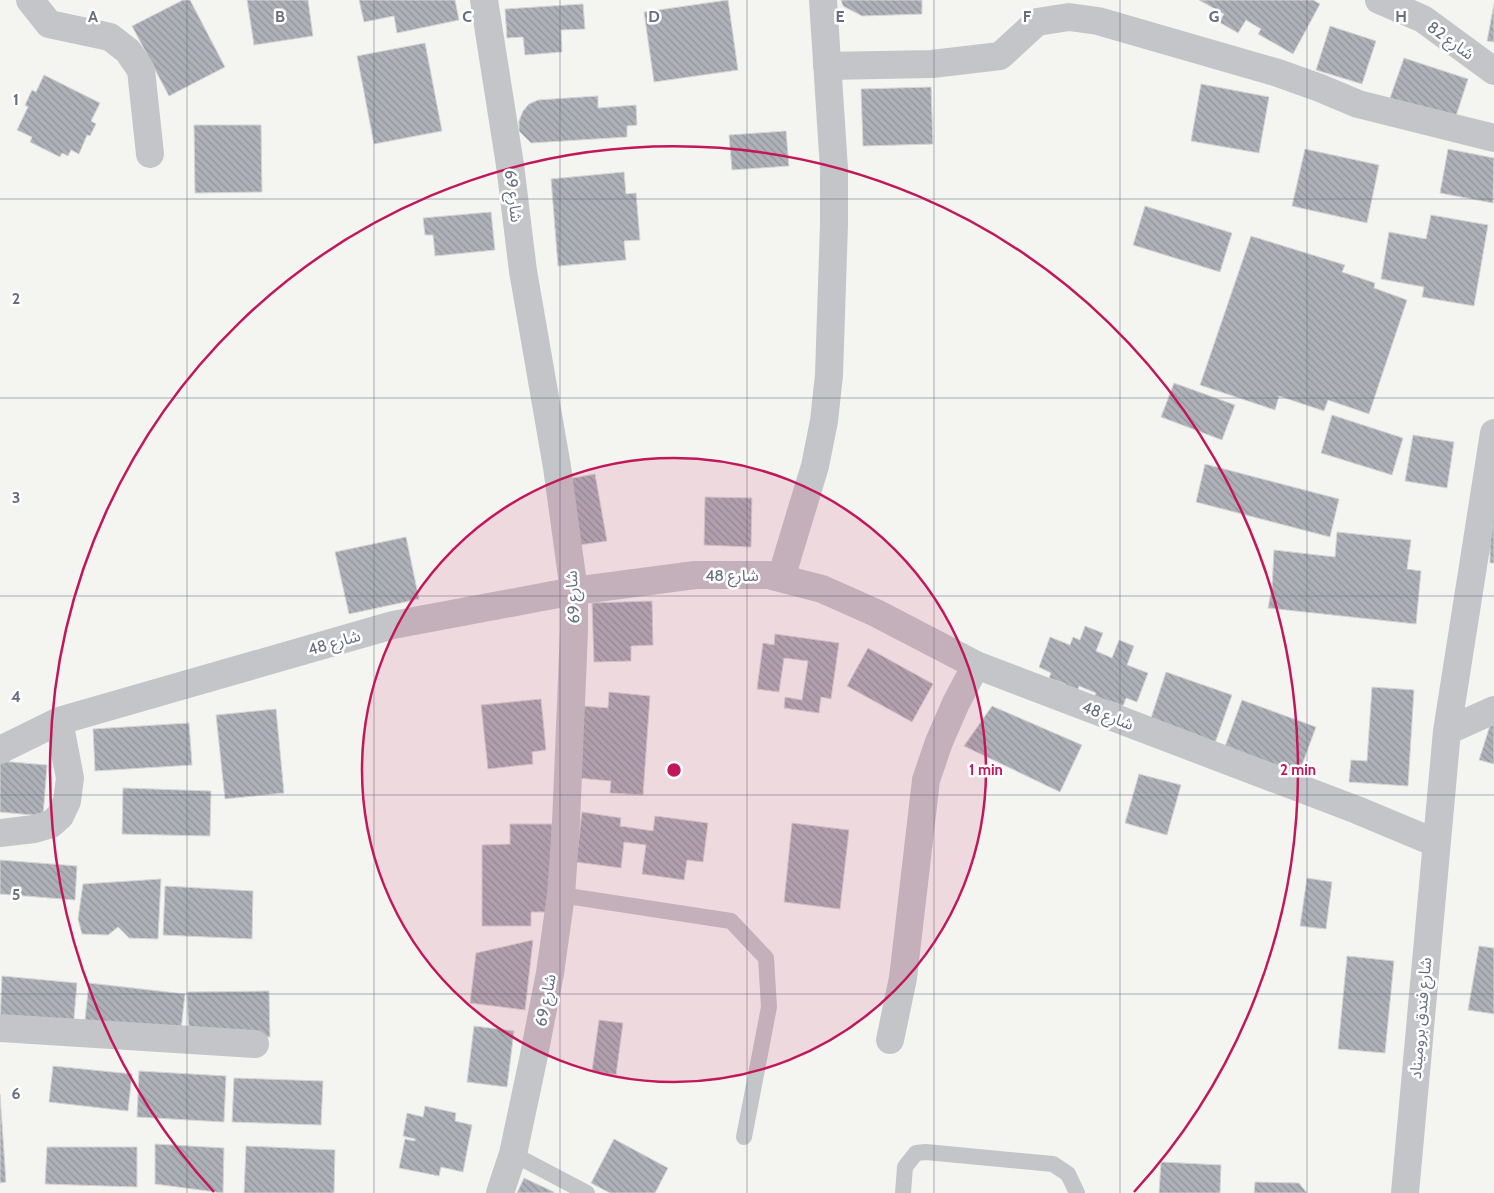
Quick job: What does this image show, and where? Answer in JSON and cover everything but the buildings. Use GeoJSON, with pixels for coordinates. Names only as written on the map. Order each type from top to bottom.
{"type":"FeatureCollection","features":[{"type":"Feature","properties":{"kind":"street"},"geometry":{"type":"LineString","coordinates":[[30,0],[49,24],[110,37],[128,51],[141,70],[150,154]]}},
{"type":"Feature","properties":{"kind":"street","name":"شارع 69"},"geometry":{"type":"LineString","coordinates":[[484,0],[510,165],[523,271],[557,467],[574,591],[566,823],[561,895],[550,973],[513,1154],[500,1193]]}},
{"type":"Feature","properties":{"kind":"street"},"geometry":{"type":"LineString","coordinates":[[775,576],[791,507],[804,463],[812,419],[817,374],[822,169],[811,0]]}},
{"type":"Feature","properties":{"kind":"street"},"geometry":{"type":"LineString","coordinates":[[775,576],[815,466],[824,421],[829,375],[834,187],[823,0]]}},
{"type":"Feature","properties":{"kind":"street","name":"شارع 82"},"geometry":{"type":"LineString","coordinates":[[1379,0],[1425,9],[1494,71]]}},
{"type":"Feature","properties":{"kind":"street"},"geometry":{"type":"LineString","coordinates":[[828,66],[932,64],[1000,56],[1037,22],[1069,17],[1098,21],[1278,73],[1358,104],[1494,138]]}},
{"type":"Feature","properties":{"kind":"street","name":"شارع فندق بروميناد"},"geometry":{"type":"LineString","coordinates":[[1405,1193],[1447,730],[1494,433]]}},
{"type":"Feature","properties":{"kind":"street","name":"شارع 48"},"geometry":{"type":"LineString","coordinates":[[0,750],[59,721],[393,625],[574,591],[695,575],[775,576],[822,589],[876,613],[976,665],[1357,810],[1436,843]]}},
{"type":"Feature","properties":{"kind":"street"},"geometry":{"type":"LineString","coordinates":[[890,1040],[903,978],[926,780],[939,742],[956,703],[976,665]]}},
{"type":"Feature","properties":{"kind":"street"},"geometry":{"type":"LineString","coordinates":[[1447,730],[1494,710]]}},
{"type":"Feature","properties":{"kind":"street"},"geometry":{"type":"LineString","coordinates":[[0,832],[42,827],[51,824],[60,816],[67,802],[70,778],[59,721]]}},
{"type":"Feature","properties":{"kind":"street"},"geometry":{"type":"LineString","coordinates":[[0,1028],[255,1044]]}},
{"type":"Feature","properties":{"kind":"lane"},"geometry":{"type":"LineString","coordinates":[[561,895],[731,921],[766,958],[769,1007],[744,1137]]}},
{"type":"Feature","properties":{"kind":"lane"},"geometry":{"type":"LineString","coordinates":[[903,1193],[905,1166],[916,1153],[926,1152],[1053,1164],[1068,1174],[1076,1193]]}},
{"type":"Feature","properties":{"kind":"lane"},"geometry":{"type":"LineString","coordinates":[[513,1154],[588,1193]]}}]}
